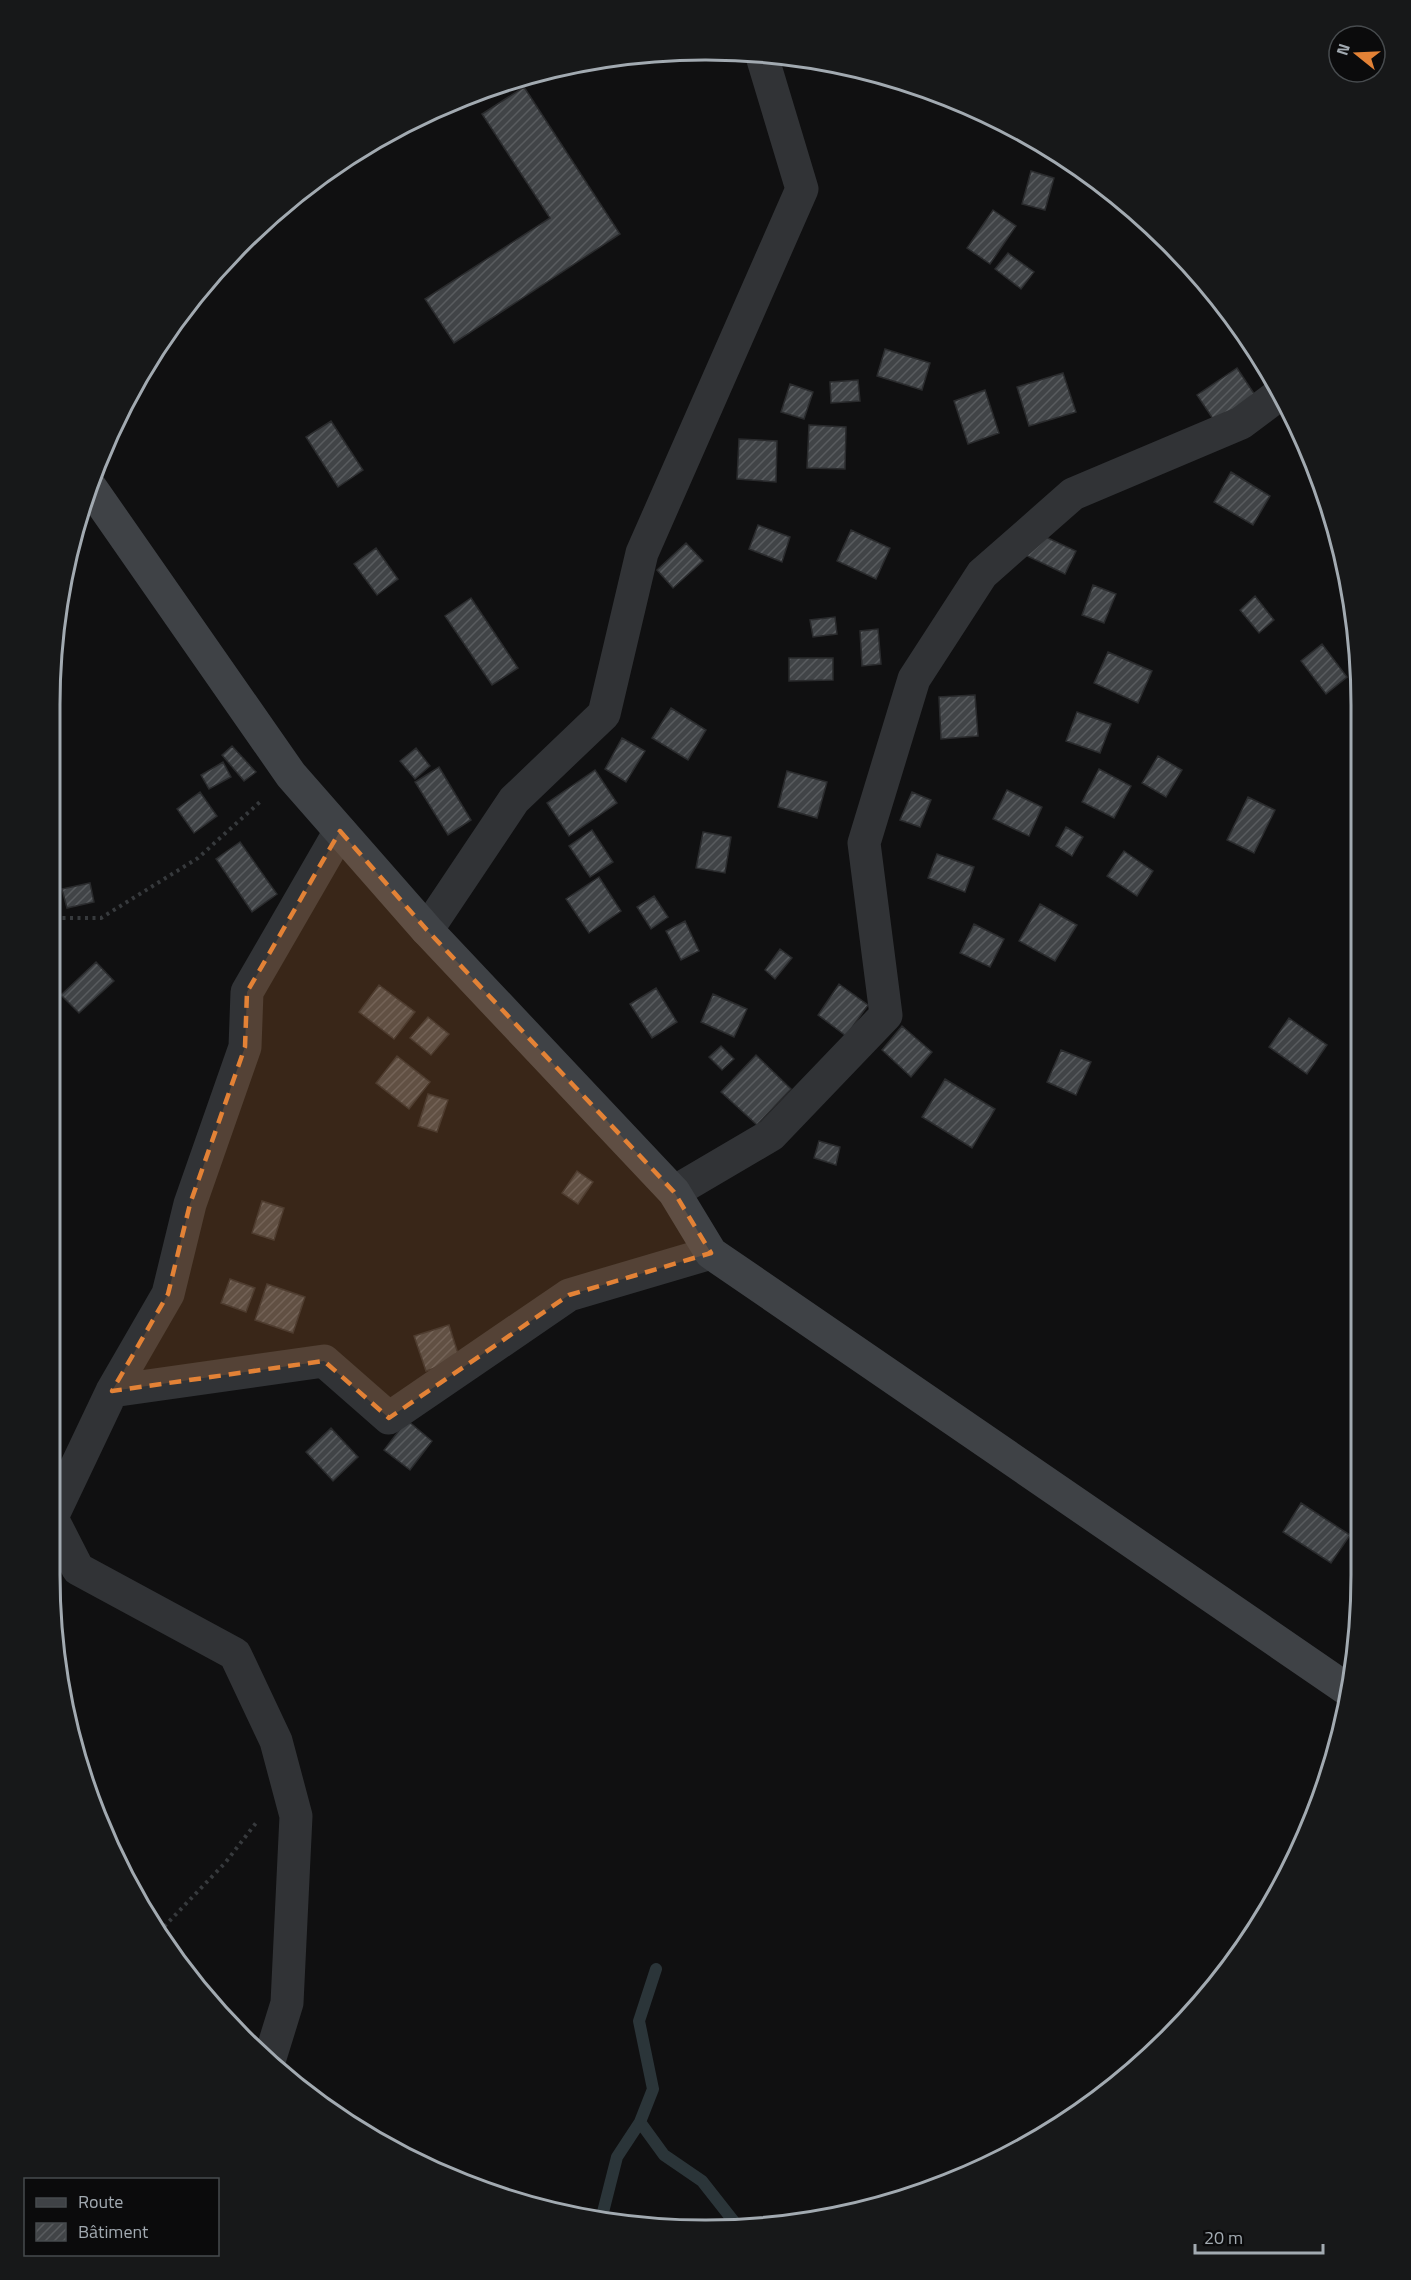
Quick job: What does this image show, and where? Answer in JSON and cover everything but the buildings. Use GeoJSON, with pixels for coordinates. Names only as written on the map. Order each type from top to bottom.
{"type":"FeatureCollection","features":[{"type":"Feature","properties":{"kind":"main road"},"geometry":{"type":"LineString","coordinates":[[95,494],[291,775],[427,930],[674,1192],[711,1253],[1341,1685]]}},
{"type":"Feature","properties":{"kind":"street"},"geometry":{"type":"LineString","coordinates":[[427,930],[514,800],[604,714],[642,554],[802,189],[764,63]]}},
{"type":"Feature","properties":{"kind":"street"},"geometry":{"type":"LineString","coordinates":[[674,1192],[771,1135],[886,1015],[864,843],[914,679],[982,574],[1073,494],[1241,423],[1273,399]]}},
{"type":"Feature","properties":{"kind":"street"},"geometry":{"type":"LineString","coordinates":[[60,1500],[112,1391],[168,1294],[190,1204],[245,1047],[247,992],[340,831]]}},
{"type":"Feature","properties":{"kind":"street"},"geometry":{"type":"LineString","coordinates":[[112,1391],[324,1361],[389,1418],[569,1295],[711,1253]]}},
{"type":"Feature","properties":{"kind":"street"},"geometry":{"type":"LineString","coordinates":[[60,1534],[78,1569],[235,1654],[276,1741],[296,1816],[286,2003],[272,2052]]}},
{"type":"Feature","properties":{"kind":"path"},"geometry":{"type":"LineString","coordinates":[[60,918],[101,918],[198,858],[291,775]]}},
{"type":"Feature","properties":{"kind":"path"},"geometry":{"type":"LineString","coordinates":[[165,1926],[225,1863],[287,1782]]}},
{"type":"Feature","properties":{"kind":"highlighted area"},"geometry":{"type":"Polygon","coordinates":[[[340,831],[427,930],[674,1192],[711,1253],[569,1295],[389,1418],[324,1361],[112,1391],[168,1294],[190,1204],[245,1047],[247,992],[340,831]]]}},
{"type":"Feature","properties":{"kind":"waterway"},"geometry":{"type":"LineString","coordinates":[[656,1969],[639,2021],[653,2089],[640,2122],[664,2155],[702,2181],[732,2219]]}},
{"type":"Feature","properties":{"kind":"waterway"},"geometry":{"type":"LineString","coordinates":[[603,2211],[617,2157],[640,2122]]}}]}
